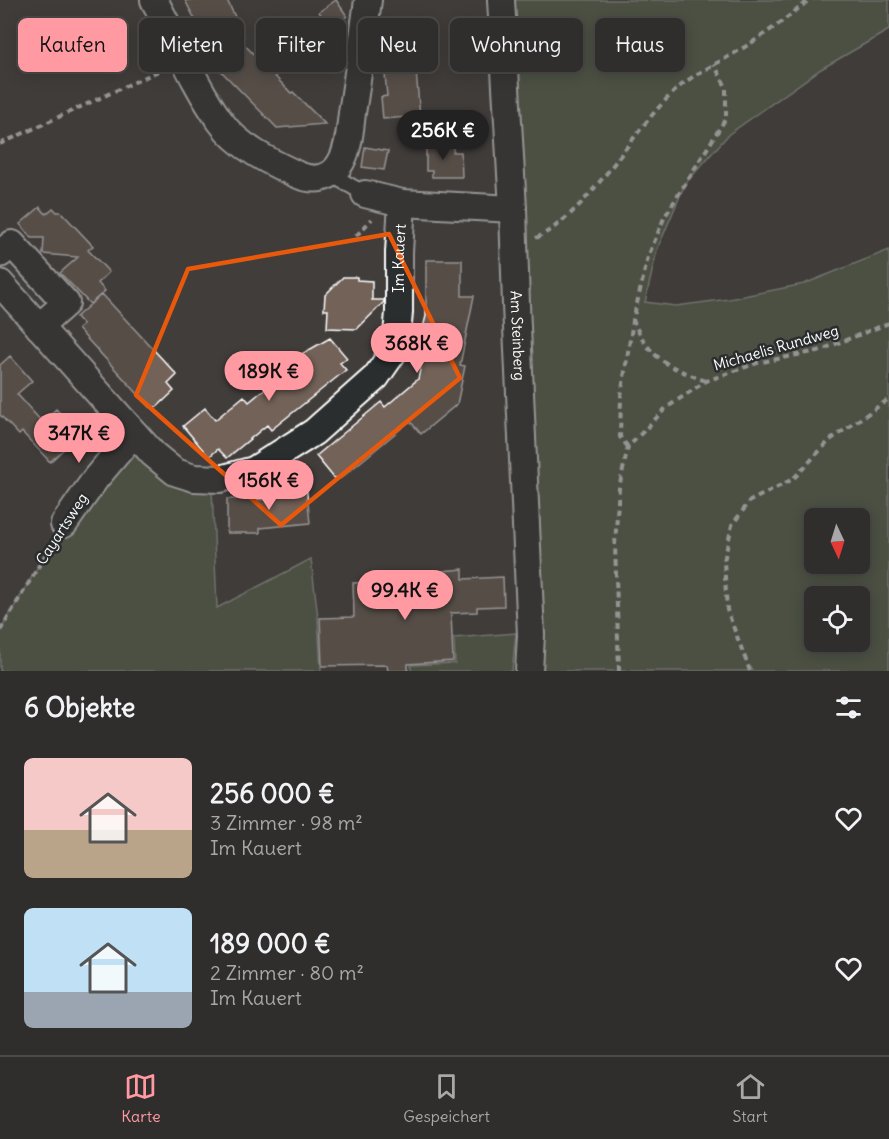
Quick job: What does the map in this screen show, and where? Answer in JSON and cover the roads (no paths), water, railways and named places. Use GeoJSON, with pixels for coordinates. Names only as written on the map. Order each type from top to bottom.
{"type":"FeatureCollection","features":[{"type":"Feature","properties":{"kind":"street"},"geometry":{"type":"LineString","coordinates":[[154,0],[221,122],[241,142],[270,162],[303,177],[318,179],[332,175],[341,162],[346,146],[359,73],[368,0]]}},
{"type":"Feature","properties":{"kind":"street","name":"Am Steinberg"},"geometry":{"type":"LineString","coordinates":[[501,0],[513,209],[531,635],[529,671]]}},
{"type":"Feature","properties":{"kind":"street","name":"Im Kauert"},"geometry":{"type":"LineString","coordinates":[[364,194],[402,203],[513,209]]}},
{"type":"Feature","properties":{"kind":"street","name":"Im Kauert"},"geometry":{"type":"LineString","coordinates":[[0,283],[153,454],[175,472],[194,478],[220,480],[254,470],[319,428],[375,377],[396,348],[402,203]]}},
{"type":"Feature","properties":{"kind":"street"},"geometry":{"type":"LineString","coordinates":[[0,254],[12,244],[66,303],[39,327]]}},
{"type":"Feature","properties":{"kind":"street","name":"Cayartsweg"},"geometry":{"type":"LineString","coordinates":[[64,524],[96,478],[134,433]]}},
{"type":"Feature","properties":{"kind":"lane","name":"Im Kauert"},"geometry":{"type":"LineString","coordinates":[[332,175],[364,194]]}}]}
